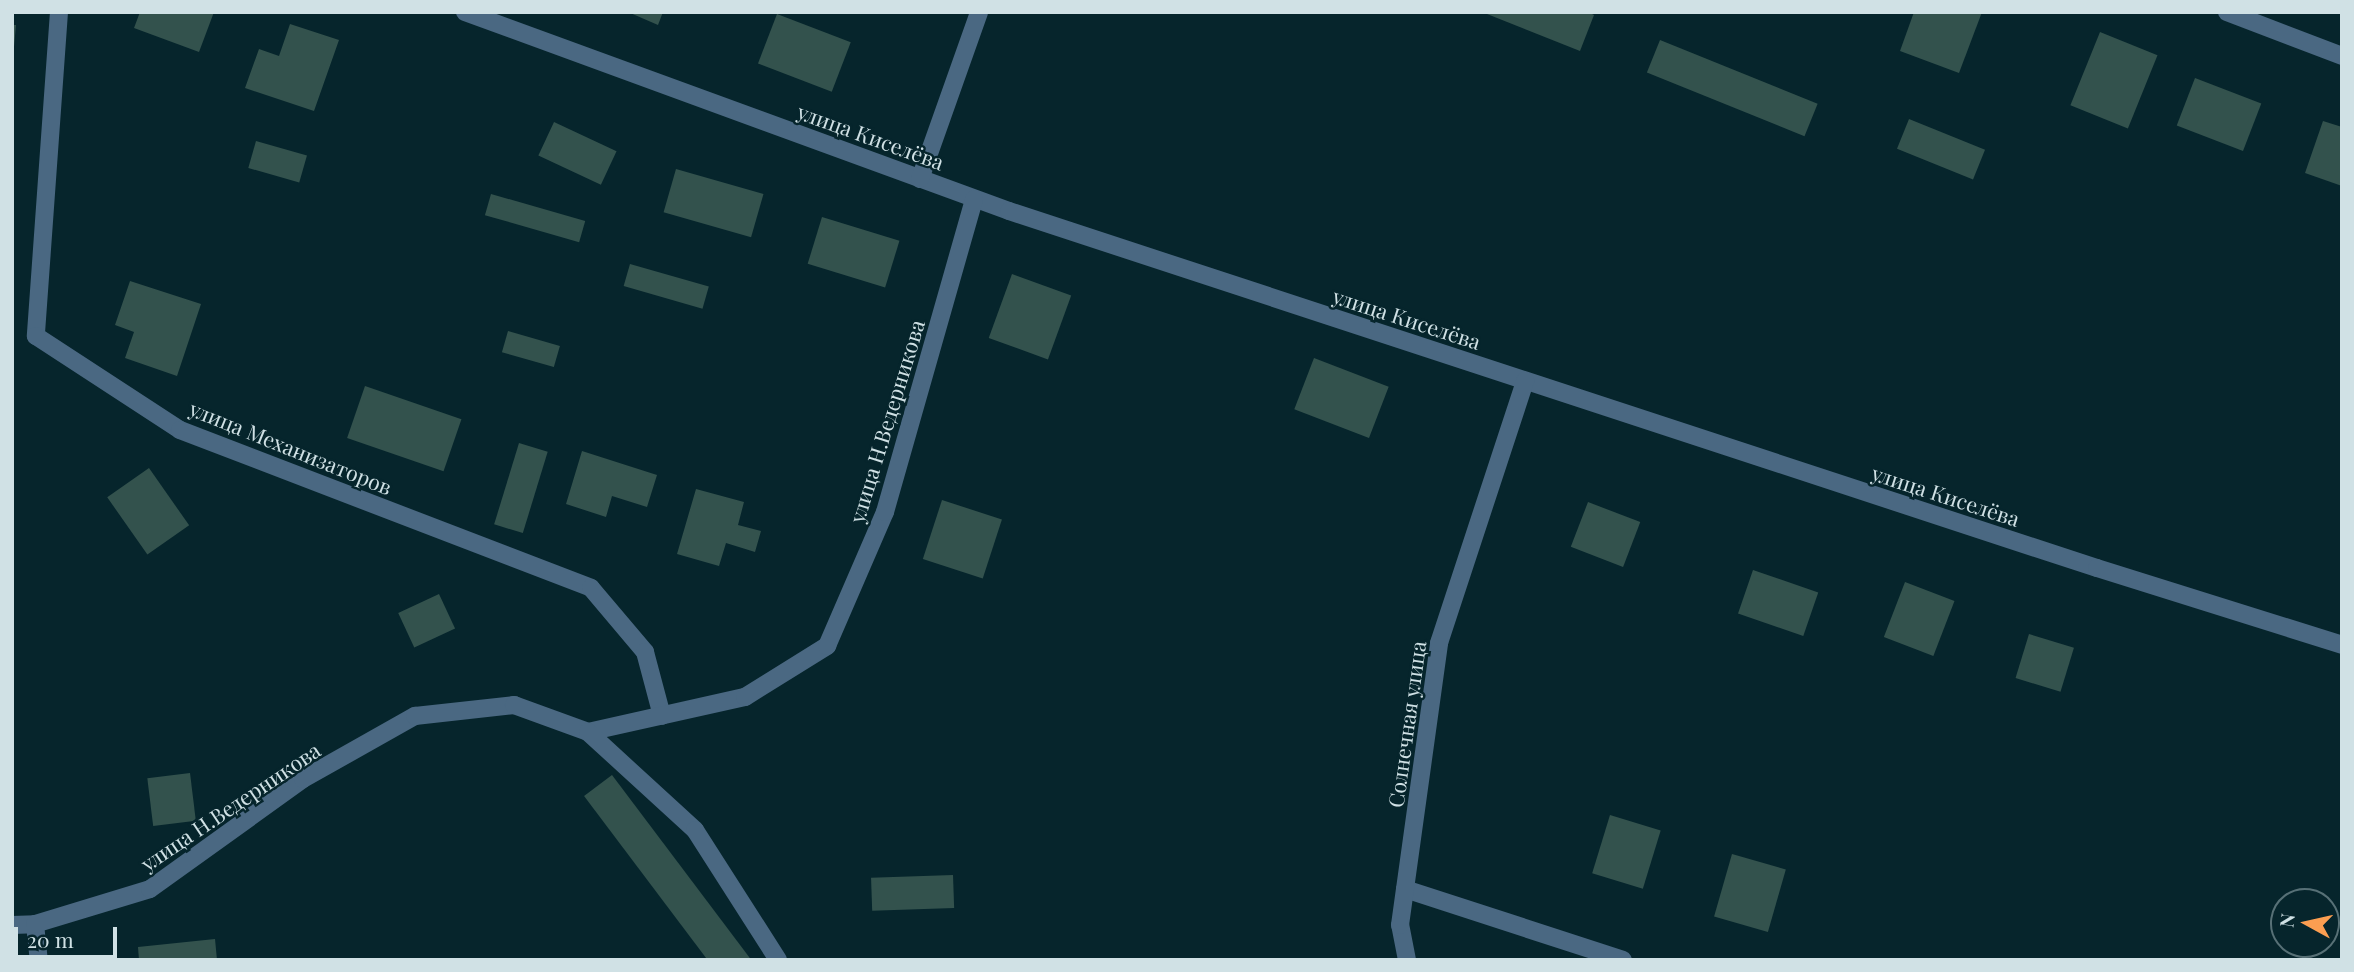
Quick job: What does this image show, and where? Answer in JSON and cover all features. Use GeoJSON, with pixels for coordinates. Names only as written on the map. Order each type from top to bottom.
{"type":"FeatureCollection","features":[{"type":"Feature","properties":{"kind":"street","name":"улица Механизаторов"},"geometry":{"type":"LineString","coordinates":[[59,12],[36,336],[180,430],[591,588],[645,652],[662,716]]}},
{"type":"Feature","properties":{"kind":"street","name":"улица Киселёва"},"geometry":{"type":"LineString","coordinates":[[465,12],[974,199],[1525,381],[2342,645]]}},
{"type":"Feature","properties":{"kind":"street"},"geometry":{"type":"LineString","coordinates":[[920,179],[979,12]]}},
{"type":"Feature","properties":{"kind":"street"},"geometry":{"type":"LineString","coordinates":[[2227,12],[2342,56]]}},
{"type":"Feature","properties":{"kind":"street","name":"улица Н.Ведерникова"},"geometry":{"type":"LineString","coordinates":[[588,732],[746,697],[827,646],[885,512],[974,199]]}},
{"type":"Feature","properties":{"kind":"street","name":"Солнечная улица"},"geometry":{"type":"LineString","coordinates":[[1407,960],[1400,925],[1438,643],[1525,381]]}},
{"type":"Feature","properties":{"kind":"street","name":"улица Н.Ведерникова"},"geometry":{"type":"LineString","coordinates":[[12,925],[35,924],[150,888],[303,779],[415,716],[514,705],[588,732],[695,830],[778,960]]}},
{"type":"Feature","properties":{"kind":"street"},"geometry":{"type":"LineString","coordinates":[[1405,890],[1623,960]]}},
{"type":"Feature","properties":{"kind":"street"},"geometry":{"type":"LineString","coordinates":[[35,924],[38,960]]}},
{"type":"Feature","properties":{"kind":"building"},"geometry":{"type":"Polygon","coordinates":[[[140,12],[214,12],[199,52],[134,28],[140,12]]]}},
{"type":"Feature","properties":{"kind":"building"},"geometry":{"type":"Polygon","coordinates":[[[628,12],[663,12],[658,25],[628,12]]]}},
{"type":"Feature","properties":{"kind":"building"},"geometry":{"type":"Polygon","coordinates":[[[1482,12],[1588,12],[1594,15],[1580,51],[1482,12]]]}},
{"type":"Feature","properties":{"kind":"building"},"geometry":{"type":"Polygon","coordinates":[[[1914,12],[1982,12],[1959,73],[1900,51],[1914,12]]]}},
{"type":"Feature","properties":{"kind":"building"},"geometry":{"type":"Polygon","coordinates":[[[777,14],[851,42],[832,92],[758,63],[777,14]]]}},
{"type":"Feature","properties":{"kind":"building"},"geometry":{"type":"Polygon","coordinates":[[[290,24],[339,40],[314,111],[245,88],[259,49],[279,56],[290,24]]]}},
{"type":"Feature","properties":{"kind":"building"},"geometry":{"type":"Polygon","coordinates":[[[12,25],[16,25],[14,47],[12,47],[12,25]]]}},
{"type":"Feature","properties":{"kind":"building"},"geometry":{"type":"Polygon","coordinates":[[[2100,32],[2157,55],[2128,128],[2070,105],[2100,32]]]}},
{"type":"Feature","properties":{"kind":"building"},"geometry":{"type":"Polygon","coordinates":[[[1660,40],[1818,104],[1805,136],[1647,72],[1660,40]]]}},
{"type":"Feature","properties":{"kind":"building"},"geometry":{"type":"Polygon","coordinates":[[[2195,78],[2261,103],[2243,151],[2177,126],[2195,78]]]}},
{"type":"Feature","properties":{"kind":"building"},"geometry":{"type":"Polygon","coordinates":[[[1909,119],[1985,150],[1973,179],[1897,149],[1909,119]]]}},
{"type":"Feature","properties":{"kind":"building"},"geometry":{"type":"Polygon","coordinates":[[[2323,121],[2342,127],[2342,186],[2305,173],[2323,121]]]}},
{"type":"Feature","properties":{"kind":"building"},"geometry":{"type":"Polygon","coordinates":[[[554,122],[617,151],[601,185],[538,156],[554,122]]]}},
{"type":"Feature","properties":{"kind":"building"},"geometry":{"type":"Polygon","coordinates":[[[256,141],[307,156],[299,183],[248,168],[256,141]]]}},
{"type":"Feature","properties":{"kind":"building"},"geometry":{"type":"Polygon","coordinates":[[[676,169],[763,194],[751,237],[664,212],[676,169]]]}},
{"type":"Feature","properties":{"kind":"building"},"geometry":{"type":"Polygon","coordinates":[[[491,194],[585,221],[579,242],[485,215],[491,194]]]}},
{"type":"Feature","properties":{"kind":"building"},"geometry":{"type":"Polygon","coordinates":[[[822,217],[899,241],[885,288],[808,264],[822,217]]]}},
{"type":"Feature","properties":{"kind":"building"},"geometry":{"type":"Polygon","coordinates":[[[630,264],[709,287],[702,309],[624,286],[630,264]]]}},
{"type":"Feature","properties":{"kind":"building"},"geometry":{"type":"Polygon","coordinates":[[[1012,274],[1071,296],[1048,359],[989,338],[1012,274]]]}},
{"type":"Feature","properties":{"kind":"building"},"geometry":{"type":"Polygon","coordinates":[[[130,281],[201,304],[177,376],[125,358],[134,332],[115,325],[130,281]]]}},
{"type":"Feature","properties":{"kind":"building"},"geometry":{"type":"Polygon","coordinates":[[[508,331],[560,346],[554,367],[502,352],[508,331]]]}},
{"type":"Feature","properties":{"kind":"building"},"geometry":{"type":"Polygon","coordinates":[[[1314,358],[1389,387],[1369,438],[1294,409],[1314,358]]]}},
{"type":"Feature","properties":{"kind":"building"},"geometry":{"type":"Polygon","coordinates":[[[365,386],[461,419],[444,471],[347,438],[365,386]]]}},
{"type":"Feature","properties":{"kind":"building"},"geometry":{"type":"Polygon","coordinates":[[[519,443],[548,452],[523,533],[494,524],[519,443]]]}},
{"type":"Feature","properties":{"kind":"building"},"geometry":{"type":"Polygon","coordinates":[[[582,451],[657,475],[647,507],[612,496],[606,517],[566,504],[582,451]]]}},
{"type":"Feature","properties":{"kind":"building"},"geometry":{"type":"Polygon","coordinates":[[[149,468],[189,525],[147,555],[107,497],[149,468]]]}},
{"type":"Feature","properties":{"kind":"building"},"geometry":{"type":"Polygon","coordinates":[[[696,489],[744,502],[738,525],[761,531],[755,552],[726,543],[719,566],[677,554],[696,489]]]}},
{"type":"Feature","properties":{"kind":"building"},"geometry":{"type":"Polygon","coordinates":[[[942,500],[1002,519],[983,578],[923,559],[942,500]]]}},
{"type":"Feature","properties":{"kind":"building"},"geometry":{"type":"Polygon","coordinates":[[[1588,502],[1640,522],[1623,567],[1571,547],[1588,502]]]}},
{"type":"Feature","properties":{"kind":"building"},"geometry":{"type":"Polygon","coordinates":[[[1753,570],[1818,592],[1803,636],[1738,613],[1753,570]]]}},
{"type":"Feature","properties":{"kind":"building"},"geometry":{"type":"Polygon","coordinates":[[[1905,582],[1954,601],[1933,656],[1884,637],[1905,582]]]}},
{"type":"Feature","properties":{"kind":"building"},"geometry":{"type":"Polygon","coordinates":[[[439,594],[455,628],[414,647],[398,613],[439,594]]]}},
{"type":"Feature","properties":{"kind":"building"},"geometry":{"type":"Polygon","coordinates":[[[2029,634],[2074,648],[2060,692],[2016,678],[2029,634]]]}},
{"type":"Feature","properties":{"kind":"building"},"geometry":{"type":"Polygon","coordinates":[[[190,773],[196,821],[153,826],[147,778],[190,773]]]}},
{"type":"Feature","properties":{"kind":"building"},"geometry":{"type":"Polygon","coordinates":[[[612,775],[750,959],[708,960],[584,796],[612,775]]]}},
{"type":"Feature","properties":{"kind":"building"},"geometry":{"type":"Polygon","coordinates":[[[1610,815],[1661,830],[1643,889],[1592,873],[1610,815]]]}},
{"type":"Feature","properties":{"kind":"building"},"geometry":{"type":"Polygon","coordinates":[[[1732,854],[1786,869],[1768,932],[1714,916],[1732,854]]]}},
{"type":"Feature","properties":{"kind":"building"},"geometry":{"type":"Polygon","coordinates":[[[953,875],[954,908],[872,911],[871,878],[953,875]]]}},
{"type":"Feature","properties":{"kind":"building"},"geometry":{"type":"Polygon","coordinates":[[[215,939],[217,960],[139,960],[138,947],[215,939]]]}}]}
